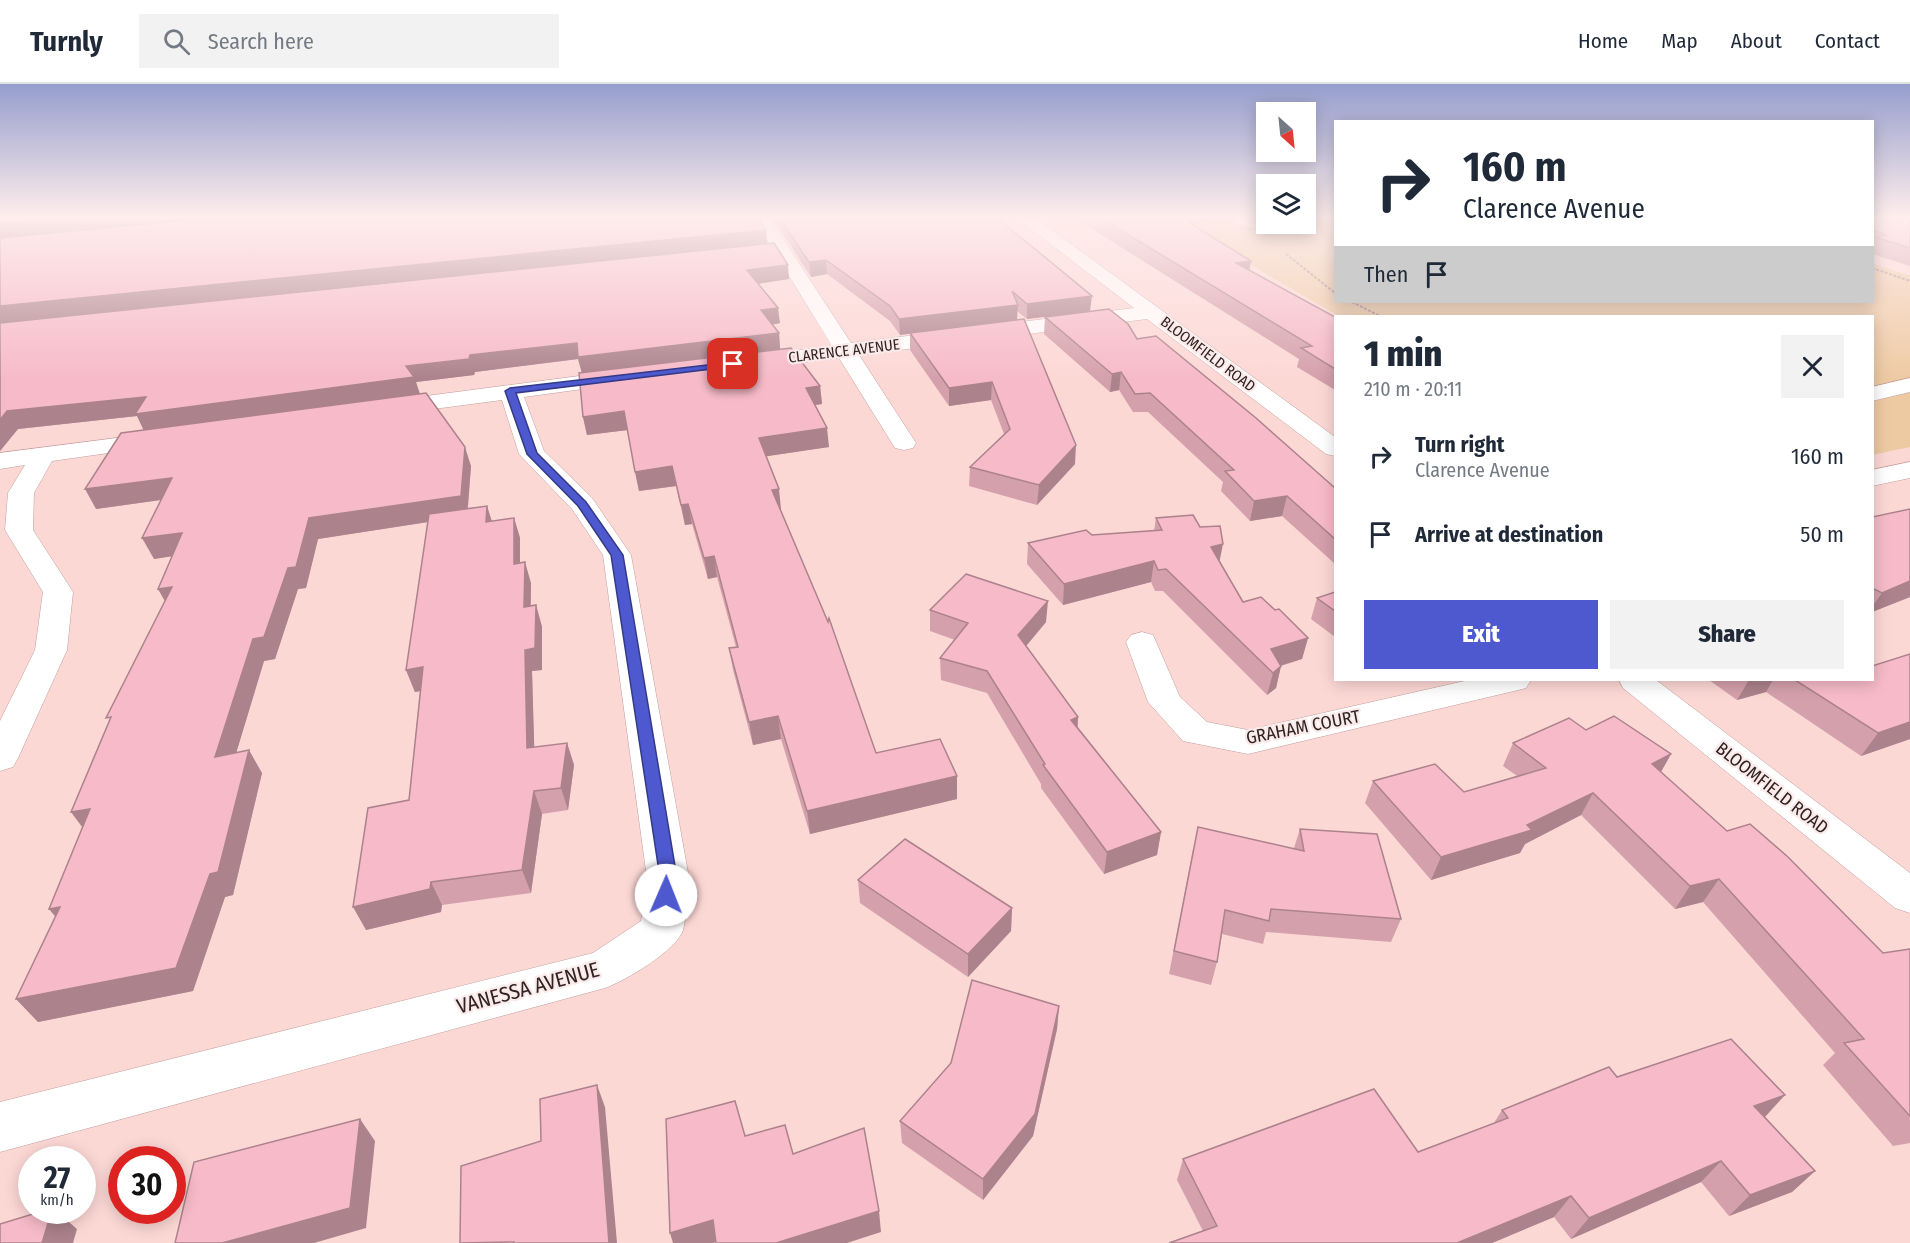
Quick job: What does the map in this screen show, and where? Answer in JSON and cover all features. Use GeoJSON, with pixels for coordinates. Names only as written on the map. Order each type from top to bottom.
{"type":"FeatureCollection","features":[{"type":"Feature","properties":{"kind":"street"},"geometry":{"type":"LineString","coordinates":[[793,271],[904,443]]}},
{"type":"Feature","properties":{"kind":"street","name":"BLOOMFIELD ROAD"},"geometry":{"type":"LineString","coordinates":[[1096,271],[1334,448]]}},
{"type":"Feature","properties":{"kind":"street","name":"CLARENCE AVENUE"},"geometry":{"type":"LineString","coordinates":[[729,365],[1152,312]]}},
{"type":"Feature","properties":{"kind":"street"},"geometry":{"type":"LineString","coordinates":[[370,410],[648,375]]}},
{"type":"Feature","properties":{"kind":"street"},"geometry":{"type":"LineString","coordinates":[[1874,394],[1910,385]]}},
{"type":"Feature","properties":{"kind":"street","name":"VANESSA AVENUE"},"geometry":{"type":"LineString","coordinates":[[0,1126],[605,969],[661,930],[668,878],[617,555],[582,504],[532,454],[510,391]]}},
{"type":"Feature","properties":{"kind":"street"},"geometry":{"type":"LineString","coordinates":[[0,461],[172,438]]}},
{"type":"Feature","properties":{"kind":"street"},"geometry":{"type":"LineString","coordinates":[[0,758],[51,650],[58,592],[19,530],[21,493],[43,456]]}},
{"type":"Feature","properties":{"kind":"street"},"geometry":{"type":"LineString","coordinates":[[1874,478],[1910,470]]}},
{"type":"Feature","properties":{"kind":"street","name":"GRAHAM COURT"},"geometry":{"type":"LineString","coordinates":[[1142,642],[1165,702],[1196,732],[1248,742],[1510,681]]}},
{"type":"Feature","properties":{"kind":"street","name":"BLOOMFIELD ROAD"},"geometry":{"type":"LineString","coordinates":[[1636,681],[1910,896]]}},
{"type":"Feature","properties":{"kind":"path"},"geometry":{"type":"LineString","coordinates":[[1881,271],[1910,281]]}},
{"type":"Feature","properties":{"kind":"path"},"geometry":{"type":"LineString","coordinates":[[1354,303],[1378,315]]}},
{"type":"Feature","properties":{"kind":"shaded area"},"geometry":{"type":"Polygon","coordinates":[[[1261,271],[1334,271],[1334,303],[1874,303],[1874,271],[1896,271],[1910,276],[1910,447],[1874,455],[1874,315],[1336,315],[1261,271]]]}},
{"type":"Feature","properties":{"kind":"building"},"geometry":{"type":"Polygon","coordinates":[[[0,271],[352,271],[0,306],[0,271]]]}},
{"type":"Feature","properties":{"kind":"building"},"geometry":{"type":"Polygon","coordinates":[[[502,271],[748,271],[778,308],[761,310],[779,333],[578,357],[577,343],[470,355],[469,359],[406,366],[414,377],[135,414],[146,397],[7,411],[0,420],[0,323],[502,271]]]}},
{"type":"Feature","properties":{"kind":"building"},"geometry":{"type":"Polygon","coordinates":[[[841,271],[1062,271],[1092,296],[1027,304],[1012,291],[1018,305],[899,319],[890,306],[841,271]]]}},
{"type":"Feature","properties":{"kind":"building"},"geometry":{"type":"Polygon","coordinates":[[[1188,271],[1251,271],[1334,316],[1334,368],[1301,348],[1312,346],[1188,271]]]}},
{"type":"Feature","properties":{"kind":"building"},"geometry":{"type":"Polygon","coordinates":[[[1109,309],[1128,324],[1137,339],[1156,336],[1256,418],[1334,487],[1334,538],[1287,496],[1254,501],[1225,471],[1234,470],[1150,393],[1135,394],[1121,372],[1112,374],[1045,317],[1109,309]]]}},
{"type":"Feature","properties":{"kind":"building"},"geometry":{"type":"Polygon","coordinates":[[[1024,319],[1076,445],[1039,485],[970,467],[1010,429],[992,382],[949,388],[910,333],[1024,319]]]}},
{"type":"Feature","properties":{"kind":"building"},"geometry":{"type":"Polygon","coordinates":[[[791,348],[820,386],[806,388],[827,428],[759,438],[779,489],[772,490],[828,622],[829,618],[876,753],[940,739],[957,776],[807,811],[778,716],[749,722],[729,648],[738,647],[714,556],[704,558],[688,504],[681,505],[672,466],[635,472],[624,411],[583,417],[579,373],[791,348]]]}},
{"type":"Feature","properties":{"kind":"building"},"geometry":{"type":"Polygon","coordinates":[[[426,393],[465,447],[461,496],[309,518],[296,567],[288,568],[264,637],[253,639],[215,757],[249,750],[218,872],[210,874],[176,968],[16,999],[60,907],[49,909],[90,809],[71,812],[111,717],[106,718],[172,587],[158,589],[182,533],[142,538],[172,478],[85,489],[121,433],[426,393]]]}},
{"type":"Feature","properties":{"kind":"building"},"geometry":{"type":"Polygon","coordinates":[[[487,506],[486,522],[514,518],[514,564],[525,562],[524,607],[536,605],[535,648],[525,650],[527,748],[567,743],[561,788],[534,791],[522,870],[431,882],[430,889],[353,907],[368,808],[409,800],[423,667],[406,670],[429,514],[487,506]]]}},
{"type":"Feature","properties":{"kind":"building"},"geometry":{"type":"Polygon","coordinates":[[[1910,509],[1910,581],[1882,593],[1874,589],[1874,517],[1910,509]]]}},
{"type":"Feature","properties":{"kind":"building"},"geometry":{"type":"Polygon","coordinates":[[[1193,515],[1200,527],[1220,526],[1223,544],[1211,547],[1243,602],[1261,597],[1275,610],[1279,609],[1308,638],[1271,649],[1281,666],[1273,673],[1166,569],[1158,570],[1154,561],[1064,584],[1028,543],[1086,530],[1092,535],[1162,530],[1156,518],[1193,515]]]}},
{"type":"Feature","properties":{"kind":"building"},"geometry":{"type":"Polygon","coordinates":[[[966,574],[1048,601],[1018,635],[1078,717],[1071,720],[1161,832],[1107,852],[1043,765],[1045,764],[987,671],[940,658],[968,623],[930,610],[966,574]]]}},
{"type":"Feature","properties":{"kind":"building"},"geometry":{"type":"Polygon","coordinates":[[[1334,592],[1334,610],[1317,598],[1334,592]]]}},
{"type":"Feature","properties":{"kind":"building"},"geometry":{"type":"Polygon","coordinates":[[[1910,654],[1910,722],[1878,733],[1797,681],[1874,681],[1874,665],[1910,654]]]}},
{"type":"Feature","properties":{"kind":"building"},"geometry":{"type":"Polygon","coordinates":[[[1614,716],[1671,754],[1652,764],[1727,831],[1750,824],[1788,857],[1883,953],[1910,949],[1910,1116],[1844,1043],[1864,1039],[1719,879],[1690,886],[1593,793],[1527,825],[1532,830],[1441,857],[1373,781],[1435,764],[1464,792],[1546,768],[1513,743],[1569,718],[1586,730],[1614,716]]]}},
{"type":"Feature","properties":{"kind":"building"},"geometry":{"type":"Polygon","coordinates":[[[1198,827],[1304,851],[1300,829],[1377,834],[1401,919],[1271,909],[1269,921],[1225,910],[1217,962],[1174,951],[1198,827]]]}},
{"type":"Feature","properties":{"kind":"building"},"geometry":{"type":"Polygon","coordinates":[[[905,839],[1012,908],[968,954],[858,880],[905,839]]]}},
{"type":"Feature","properties":{"kind":"building"},"geometry":{"type":"Polygon","coordinates":[[[972,980],[1059,1006],[1035,1114],[983,1179],[900,1121],[951,1063],[972,980]]]}},
{"type":"Feature","properties":{"kind":"building"},"geometry":{"type":"Polygon","coordinates":[[[1731,1039],[1785,1095],[1754,1106],[1815,1171],[1750,1195],[1721,1161],[1589,1218],[1571,1196],[1457,1243],[1169,1243],[1217,1226],[1183,1159],[1374,1089],[1418,1152],[1508,1118],[1502,1110],[1609,1067],[1617,1077],[1731,1039]]]}},
{"type":"Feature","properties":{"kind":"building"},"geometry":{"type":"Polygon","coordinates":[[[597,1085],[609,1243],[460,1243],[461,1166],[541,1141],[540,1099],[597,1085]]]}},
{"type":"Feature","properties":{"kind":"building"},"geometry":{"type":"Polygon","coordinates":[[[735,1101],[745,1136],[785,1125],[793,1154],[864,1128],[879,1211],[776,1243],[716,1243],[713,1220],[670,1233],[666,1119],[735,1101]]]}},
{"type":"Feature","properties":{"kind":"building"},"geometry":{"type":"Polygon","coordinates":[[[360,1119],[350,1208],[222,1243],[175,1243],[179,1224],[186,1224],[186,1196],[194,1162],[360,1119]]]}},
{"type":"Feature","properties":{"kind":"building"},"geometry":{"type":"Polygon","coordinates":[[[18,1219],[18,1224],[48,1224],[42,1243],[0,1243],[0,1224],[18,1219]]]}},
{"type":"Feature","properties":{"kind":"route"},"geometry":{"type":"LineString","coordinates":[[666,895],[668,878],[617,555],[582,504],[532,454],[510,391],[733,364]]}}]}
